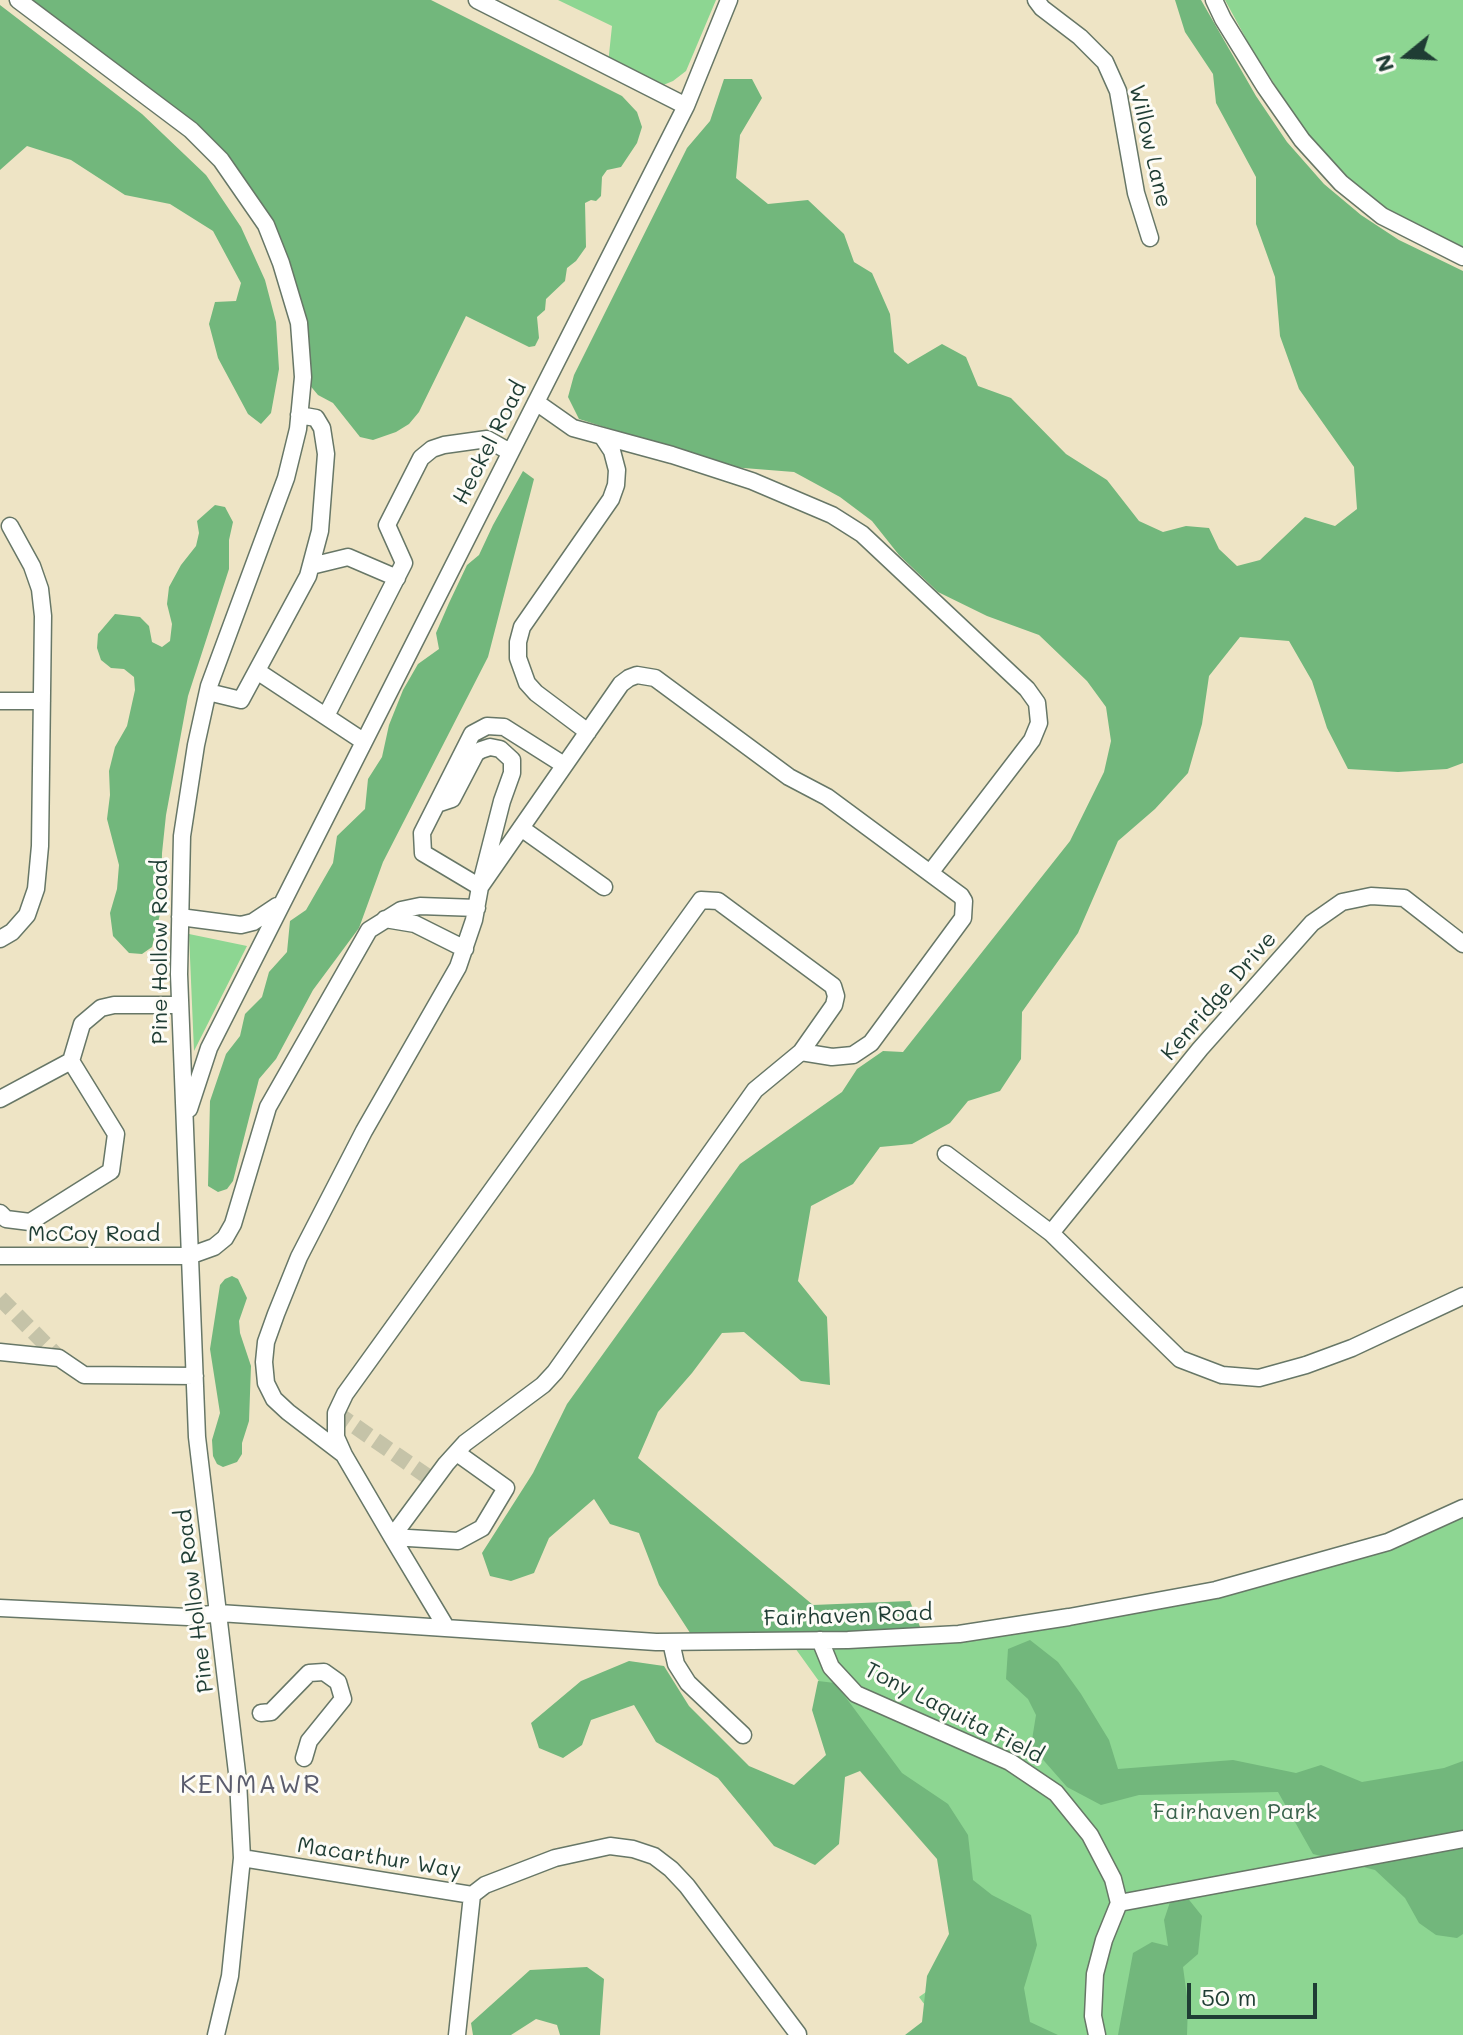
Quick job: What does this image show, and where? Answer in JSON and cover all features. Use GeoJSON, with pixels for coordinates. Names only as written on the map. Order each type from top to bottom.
{"type":"FeatureCollection","features":[{"type":"Feature","properties":{"kind":"street","name":"Pine Hollow Road"},"geometry":{"type":"LineString","coordinates":[[18,0],[191,130],[221,160],[266,225],[299,323],[303,377],[286,478],[208,692],[182,836],[180,1005],[197,1437],[239,1791],[242,1858],[230,1976],[216,2035]]}},
{"type":"Feature","properties":{"kind":"street"},"geometry":{"type":"LineString","coordinates":[[477,0],[686,106]]}},
{"type":"Feature","properties":{"kind":"street","name":"Heckel Road"},"geometry":{"type":"LineString","coordinates":[[184,1125],[198,1073],[209,1048],[686,106],[729,0]]}},
{"type":"Feature","properties":{"kind":"street","name":"Willow Lane"},"geometry":{"type":"LineString","coordinates":[[1036,0],[1105,62],[1118,91],[1136,193],[1150,238]]}},
{"type":"Feature","properties":{"kind":"street"},"geometry":{"type":"LineString","coordinates":[[1214,0],[1265,87],[1302,140],[1341,183],[1382,216],[1463,257]]}},
{"type":"Feature","properties":{"kind":"street"},"geometry":{"type":"LineString","coordinates":[[536,402],[573,428],[752,481],[832,515],[862,534],[1027,689],[1037,703],[1039,723],[1032,740],[930,873]]}},
{"type":"Feature","properties":{"kind":"street"},"geometry":{"type":"LineString","coordinates":[[208,692],[241,700],[308,576],[320,531],[326,454],[322,428],[316,418],[299,415]]}},
{"type":"Feature","properties":{"kind":"street"},"geometry":{"type":"LineString","coordinates":[[588,732],[527,683],[518,658],[518,642],[522,627],[611,499],[617,470],[612,451],[602,436]]}},
{"type":"Feature","properties":{"kind":"street"},"geometry":{"type":"LineString","coordinates":[[326,716],[404,563],[387,525],[421,458],[432,449],[444,445],[487,439],[510,452]]}},
{"type":"Feature","properties":{"kind":"street"},"geometry":{"type":"LineString","coordinates":[[0,939],[12,932],[27,915],[36,889],[40,846],[43,616],[40,589],[32,566],[10,526]]}},
{"type":"Feature","properties":{"kind":"street"},"geometry":{"type":"LineString","coordinates":[[311,566],[348,557],[397,578]]}},
{"type":"Feature","properties":{"kind":"street"},"geometry":{"type":"LineString","coordinates":[[257,671],[363,741]]}},
{"type":"Feature","properties":{"kind":"street"},"geometry":{"type":"LineString","coordinates":[[480,887],[621,684],[637,675],[655,678],[789,777],[827,797],[961,896],[965,907],[963,918],[863,1050],[853,1055],[832,1057],[801,1052]]}},
{"type":"Feature","properties":{"kind":"street"},"geometry":{"type":"LineString","coordinates":[[0,701],[42,701]]}},
{"type":"Feature","properties":{"kind":"street"},"geometry":{"type":"LineString","coordinates":[[480,887],[423,853],[422,833],[472,734],[487,726],[504,727],[564,765]]}},
{"type":"Feature","properties":{"kind":"street"},"geometry":{"type":"LineString","coordinates":[[344,1455],[274,1399],[266,1383],[266,1342],[299,1257],[364,1131],[458,967],[477,908],[502,801],[512,773],[512,760],[500,749],[490,747],[481,750],[476,753],[452,799],[437,804]]}},
{"type":"Feature","properties":{"kind":"street"},"geometry":{"type":"LineString","coordinates":[[521,828],[604,887]]}},
{"type":"Feature","properties":{"kind":"street","name":"Kenridge Drive"},"geometry":{"type":"LineString","coordinates":[[1051,1233],[1200,1049],[1312,923],[1342,902],[1371,896],[1404,898],[1463,944]]}},
{"type":"Feature","properties":{"kind":"street"},"geometry":{"type":"LineString","coordinates":[[392,1537],[465,1443],[543,1385],[555,1372],[755,1090],[801,1052],[834,1005],[836,996],[833,986],[718,901],[701,900],[345,1394],[336,1413],[336,1437],[344,1455],[392,1537],[446,1627]]}},
{"type":"Feature","properties":{"kind":"street"},"geometry":{"type":"LineString","coordinates":[[180,917],[241,925],[268,915],[281,902]]}},
{"type":"Feature","properties":{"kind":"street"},"geometry":{"type":"LineString","coordinates":[[189,1256],[214,1247],[225,1238],[233,1224],[268,1107],[369,930],[401,910],[420,906],[477,908]]}},
{"type":"Feature","properties":{"kind":"street"},"geometry":{"type":"LineString","coordinates":[[384,919],[415,924],[465,949]]}},
{"type":"Feature","properties":{"kind":"street"},"geometry":{"type":"LineString","coordinates":[[0,1099],[71,1061],[82,1024],[101,1008],[114,1005],[180,1005]]}},
{"type":"Feature","properties":{"kind":"street"},"geometry":{"type":"LineString","coordinates":[[0,1213],[6,1219],[17,1222],[34,1221],[111,1171],[116,1134],[71,1061]]}},
{"type":"Feature","properties":{"kind":"street"},"geometry":{"type":"LineString","coordinates":[[946,1154],[1051,1233],[1180,1359],[1222,1375],[1259,1378],[1306,1365],[1352,1348],[1463,1296]]}},
{"type":"Feature","properties":{"kind":"street","name":"McCoy Road"},"geometry":{"type":"LineString","coordinates":[[0,1256],[189,1256]]}},
{"type":"Feature","properties":{"kind":"street"},"geometry":{"type":"LineString","coordinates":[[0,1352],[59,1358],[84,1375],[195,1376]]}},
{"type":"Feature","properties":{"kind":"street"},"geometry":{"type":"LineString","coordinates":[[392,1537],[458,1541],[482,1528],[506,1488],[457,1453]]}},
{"type":"Feature","properties":{"kind":"street","name":"Fairhaven Road"},"geometry":{"type":"LineString","coordinates":[[0,1608],[188,1617],[219,1613],[671,1642],[959,1634],[1216,1590],[1388,1542],[1463,1508]]}},
{"type":"Feature","properties":{"kind":"street","name":"Tony Laquita Field"},"geometry":{"type":"LineString","coordinates":[[820,1640],[831,1667],[856,1694],[1010,1762],[1056,1793],[1090,1835],[1113,1879],[1119,1903]]}},
{"type":"Feature","properties":{"kind":"street"},"geometry":{"type":"LineString","coordinates":[[671,1642],[676,1664],[688,1683],[743,1735]]}},
{"type":"Feature","properties":{"kind":"street"},"geometry":{"type":"LineString","coordinates":[[261,1713],[271,1712],[309,1673],[324,1672],[338,1682],[343,1695],[341,1704],[309,1741],[304,1758]]}},
{"type":"Feature","properties":{"kind":"street"},"geometry":{"type":"LineString","coordinates":[[1097,2035],[1093,2016],[1095,1974],[1119,1903],[1463,1839]]}},
{"type":"Feature","properties":{"kind":"street","name":"Macarthur Way"},"geometry":{"type":"LineString","coordinates":[[242,1858],[472,1895],[485,1885],[555,1858],[610,1846],[633,1849],[654,1856],[687,1886],[798,2034]]}},
{"type":"Feature","properties":{"kind":"street"},"geometry":{"type":"LineString","coordinates":[[457,2035],[472,1895]]}},
{"type":"Feature","properties":{"kind":"green space"},"geometry":{"type":"Polygon","coordinates":[[[27,0],[431,0],[622,96],[637,112],[642,127],[637,143],[621,167],[607,170],[602,177],[601,196],[596,201],[585,203],[586,247],[567,268],[565,281],[546,299],[545,310],[537,317],[539,338],[535,346],[529,347],[466,316],[419,412],[409,424],[396,432],[373,440],[360,437],[333,403],[318,395],[308,383],[301,323],[243,181],[27,0]]]}},
{"type":"Feature","properties":{"kind":"green space"},"geometry":{"type":"Polygon","coordinates":[[[558,0],[716,0],[686,71],[656,88],[608,64],[612,26],[558,0]]]}},
{"type":"Feature","properties":{"kind":"green space"},"geometry":{"type":"Polygon","coordinates":[[[1175,0],[1201,0],[1256,96],[1287,142],[1324,184],[1361,215],[1399,240],[1463,271],[1463,763],[1447,769],[1398,772],[1348,769],[1327,728],[1312,681],[1289,641],[1240,637],[1209,676],[1202,724],[1188,773],[1155,809],[1118,841],[1078,933],[1022,1012],[1021,1059],[1000,1091],[968,1101],[950,1123],[912,1144],[880,1147],[853,1184],[811,1206],[798,1281],[827,1317],[830,1385],[801,1381],[744,1332],[722,1333],[658,1412],[638,1458],[813,1605],[910,1601],[922,1632],[694,1639],[659,1585],[639,1533],[610,1524],[594,1499],[549,1538],[534,1573],[511,1581],[490,1576],[482,1553],[533,1473],[567,1404],[740,1164],[842,1092],[857,1069],[883,1051],[903,1052],[1070,841],[1104,772],[1111,741],[1106,707],[1087,681],[1039,635],[987,616],[938,592],[899,555],[872,521],[840,497],[794,472],[731,467],[579,419],[568,397],[574,375],[687,148],[710,121],[724,79],[752,79],[762,98],[740,135],[736,178],[768,204],[808,200],[844,234],[854,262],[872,273],[890,314],[894,352],[908,364],[942,344],[966,357],[978,386],[1011,398],[1066,454],[1107,480],[1139,521],[1163,532],[1186,526],[1209,528],[1219,549],[1237,566],[1260,560],[1305,517],[1335,526],[1357,509],[1354,467],[1299,389],[1280,336],[1275,277],[1256,224],[1256,177],[1216,103],[1213,74],[1185,32],[1175,0]]]}},
{"type":"Feature","properties":{"kind":"green space"},"geometry":{"type":"Polygon","coordinates":[[[1225,0],[1463,0],[1463,248],[1387,209],[1351,180],[1305,132],[1250,46],[1225,0]]]}},
{"type":"Feature","properties":{"kind":"green space"},"geometry":{"type":"Polygon","coordinates":[[[0,5],[142,114],[206,175],[241,227],[265,280],[276,322],[279,369],[271,413],[261,424],[248,414],[218,358],[209,324],[215,302],[236,301],[241,283],[213,231],[170,204],[125,195],[71,160],[27,146],[0,170],[0,5]]]}},
{"type":"Feature","properties":{"kind":"green space"},"geometry":{"type":"Polygon","coordinates":[[[523,471],[534,479],[488,657],[383,862],[359,928],[313,990],[276,1059],[259,1079],[233,1181],[227,1189],[218,1192],[208,1186],[210,1101],[226,1054],[240,1036],[245,1014],[262,997],[269,972],[287,952],[290,921],[306,910],[333,863],[337,836],[365,809],[368,779],[382,757],[389,725],[403,690],[418,664],[439,649],[436,633],[449,603],[467,565],[479,555],[523,471]]]}},
{"type":"Feature","properties":{"kind":"green space"},"geometry":{"type":"Polygon","coordinates":[[[215,505],[225,507],[233,522],[229,540],[229,569],[188,696],[166,815],[161,910],[152,947],[142,954],[129,953],[113,936],[110,913],[117,889],[119,865],[107,819],[109,771],[115,747],[127,726],[135,690],[134,677],[124,669],[111,668],[101,660],[97,648],[98,634],[115,614],[140,617],[149,626],[152,642],[162,647],[170,641],[169,587],[196,546],[199,533],[197,521],[215,505]]]}},
{"type":"Feature","properties":{"kind":"green space"},"geometry":{"type":"Polygon","coordinates":[[[189,934],[247,946],[194,1051],[189,934]]]}},
{"type":"Feature","properties":{"kind":"green space"},"geometry":{"type":"Polygon","coordinates":[[[232,1276],[238,1279],[247,1298],[239,1321],[251,1366],[249,1421],[242,1454],[237,1462],[223,1467],[217,1464],[213,1456],[212,1440],[220,1413],[210,1349],[220,1285],[232,1276]]]}},
{"type":"Feature","properties":{"kind":"green space","name":"Fairhaven Park"},"geometry":{"type":"Polygon","coordinates":[[[1463,1508],[1463,2035],[947,2035],[919,1997],[1003,1937],[790,1641],[959,1634],[1303,1567],[1463,1508]]]}},
{"type":"Feature","properties":{"kind":"green space"},"geometry":{"type":"Polygon","coordinates":[[[1030,1640],[1058,1662],[1081,1694],[1109,1740],[1118,1769],[1233,1760],[1296,1773],[1321,1765],[1362,1782],[1444,1768],[1463,1761],[1463,1934],[1457,1938],[1436,1935],[1419,1923],[1405,1898],[1375,1870],[1313,1854],[1278,1792],[1139,1795],[1101,1805],[1067,1787],[1031,1746],[1036,1715],[1028,1699],[1006,1679],[1008,1649],[1030,1640]]]}},
{"type":"Feature","properties":{"kind":"green space"},"geometry":{"type":"Polygon","coordinates":[[[629,1661],[664,1666],[689,1706],[749,1766],[794,1785],[826,1755],[812,1710],[818,1681],[835,1683],[902,1773],[948,1804],[968,1835],[973,1880],[992,1895],[1031,1915],[1037,1945],[1024,1988],[1030,2022],[1058,2035],[905,2035],[922,2022],[927,1976],[949,1934],[937,1859],[860,1771],[845,1777],[839,1844],[815,1865],[774,1846],[718,1778],[656,1742],[634,1705],[591,1720],[582,1745],[563,1758],[539,1748],[531,1723],[581,1681],[629,1661]]]}},
{"type":"Feature","properties":{"kind":"green space"},"geometry":{"type":"Polygon","coordinates":[[[1186,1896],[1202,1916],[1198,1954],[1183,1967],[1188,2004],[1187,2035],[1118,2035],[1133,1953],[1152,1942],[1168,1946],[1164,1920],[1171,1899],[1186,1896]]]}},
{"type":"Feature","properties":{"kind":"green space"},"geometry":{"type":"Polygon","coordinates":[[[587,1967],[604,1979],[600,2035],[560,2035],[557,2025],[536,2019],[511,2035],[473,2035],[471,2023],[530,1970],[587,1967]]]}},
{"type":"Feature","properties":{"kind":"tunnel"},"geometry":{"type":"LineString","coordinates":[[0,1298],[59,1358]]}},
{"type":"Feature","properties":{"kind":"tunnel"},"geometry":{"type":"LineString","coordinates":[[336,1413],[434,1481]]}},
{"type":"Feature","properties":{"kind":"district","name":"KENMAWR"},"geometry":{"type":"Point","coordinates":[251,1785]}}]}
